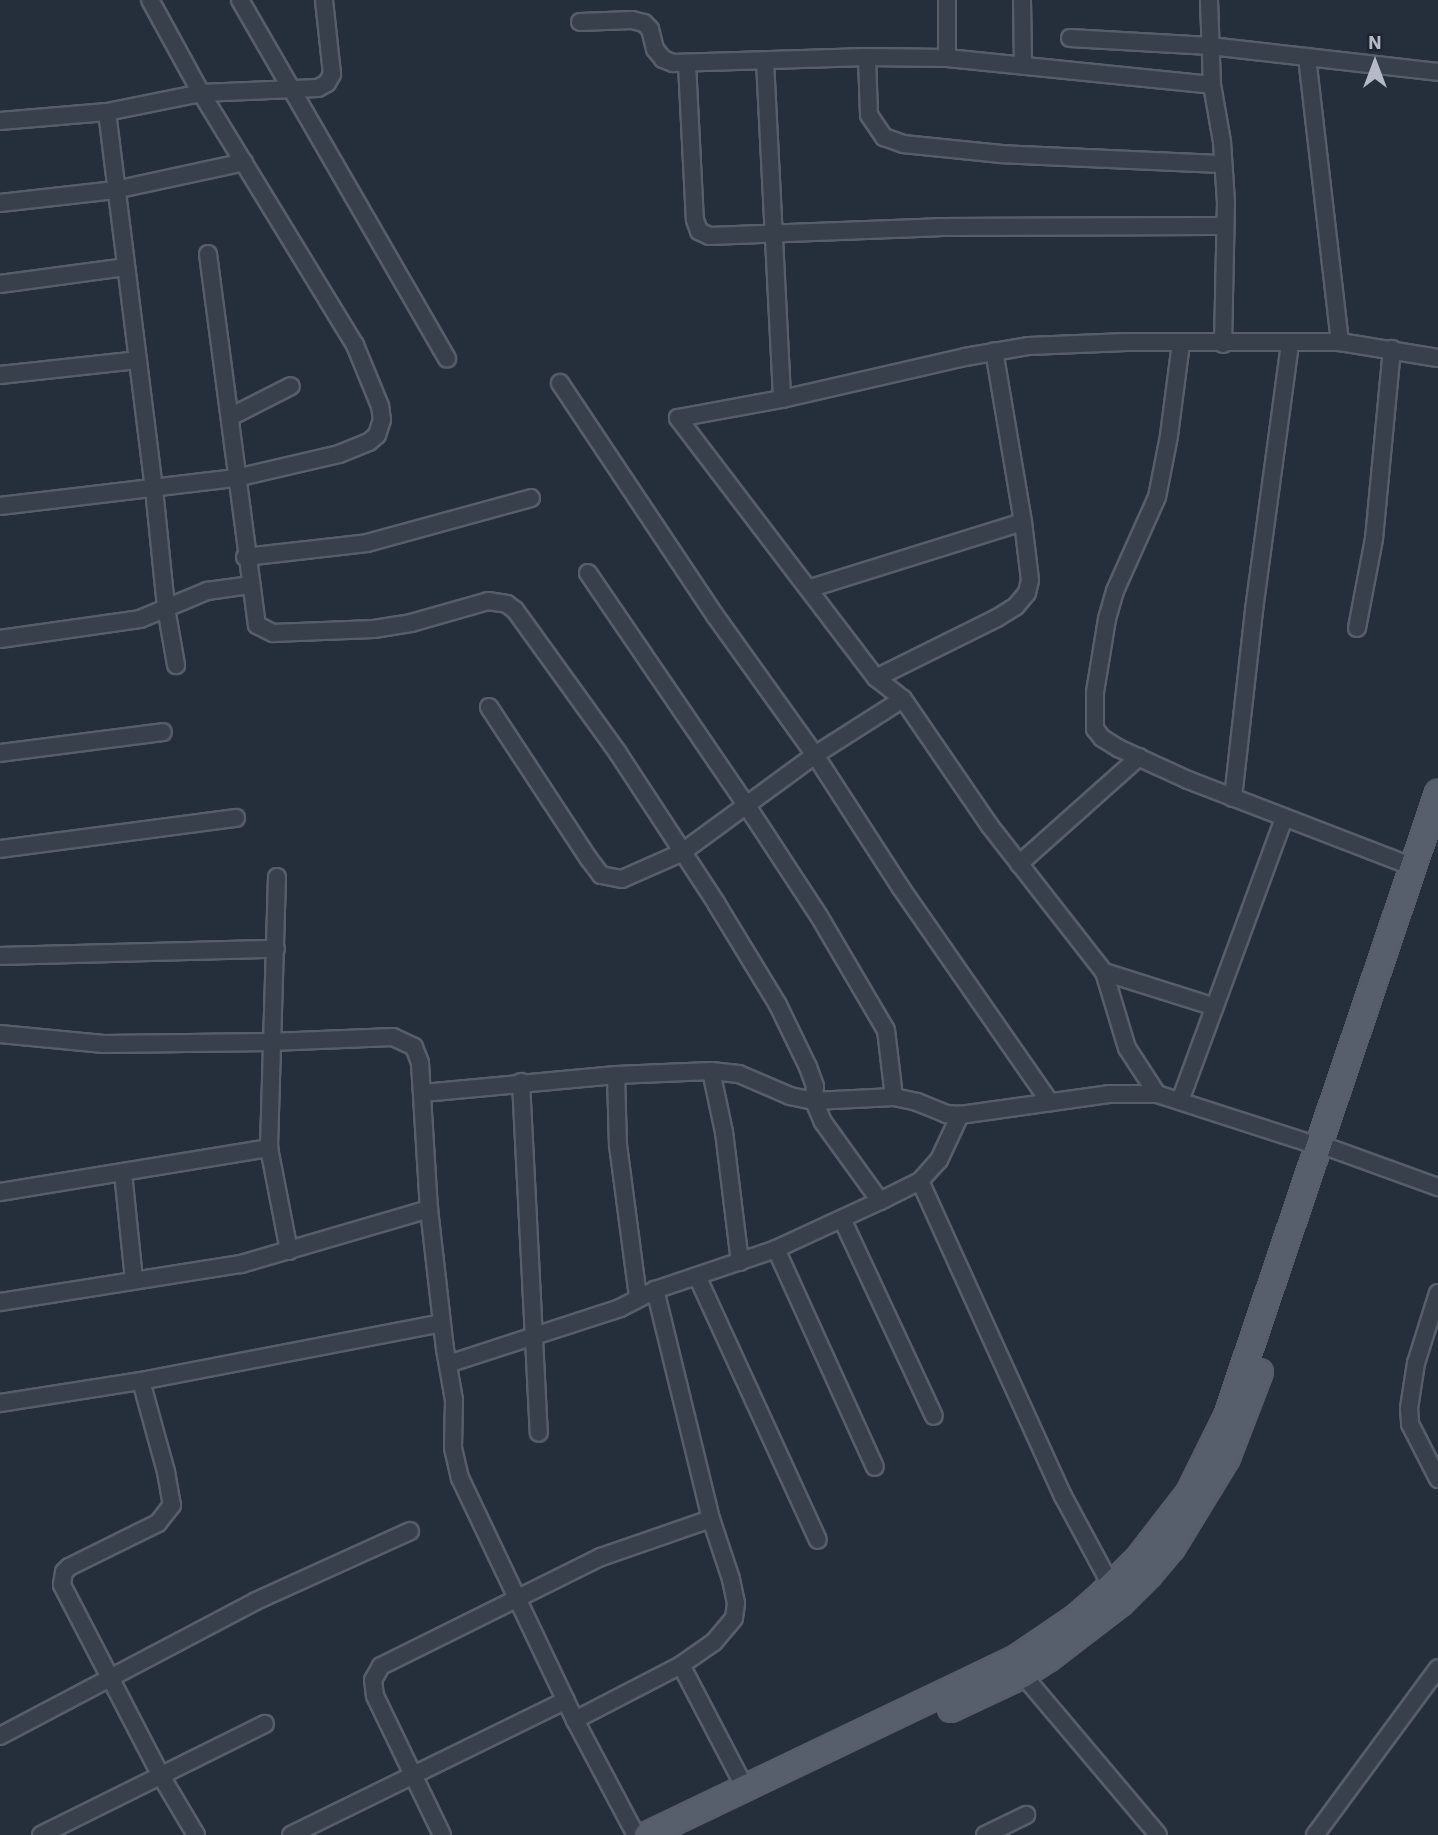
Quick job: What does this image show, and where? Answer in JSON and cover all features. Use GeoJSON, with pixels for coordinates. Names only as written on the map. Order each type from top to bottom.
{"type":"FeatureCollection","features":[{"type":"Feature","properties":{"kind":"main road"},"geometry":{"type":"LineString","coordinates":[[685,1835],[1023,1675],[1074,1642],[1121,1603],[1172,1548],[1209,1490],[1244,1419],[1324,1146],[1438,793]]}},
{"type":"Feature","properties":{"kind":"main road"},"geometry":{"type":"LineString","coordinates":[[647,1835],[1018,1657],[1074,1619],[1137,1560],[1189,1493],[1227,1416],[1324,1146],[1438,844]]}},
{"type":"Feature","properties":{"kind":"street"},"geometry":{"type":"LineString","coordinates":[[0,506],[236,478],[339,454],[369,442],[377,435],[382,420],[375,393],[355,345],[201,93],[150,0]]}},
{"type":"Feature","properties":{"kind":"street"},"geometry":{"type":"LineString","coordinates":[[240,0],[447,359]]}},
{"type":"Feature","properties":{"kind":"street"},"geometry":{"type":"LineString","coordinates":[[0,121],[107,112],[201,93],[318,88],[327,83],[332,74],[324,0]]}},
{"type":"Feature","properties":{"kind":"street"},"geometry":{"type":"LineString","coordinates":[[947,0],[947,58]]}},
{"type":"Feature","properties":{"kind":"street"},"geometry":{"type":"LineString","coordinates":[[1022,0],[1023,64]]}},
{"type":"Feature","properties":{"kind":"street"},"geometry":{"type":"LineString","coordinates":[[1209,0],[1212,85],[1223,164],[1223,344]]}},
{"type":"Feature","properties":{"kind":"street"},"geometry":{"type":"LineString","coordinates":[[580,22],[644,23],[650,29],[654,49],[663,59],[687,64],[867,57],[947,58],[1212,85]]}},
{"type":"Feature","properties":{"kind":"street"},"geometry":{"type":"LineString","coordinates":[[1070,38],[1210,46],[1438,72]]}},
{"type":"Feature","properties":{"kind":"street"},"geometry":{"type":"LineString","coordinates":[[867,57],[869,115],[884,136],[903,144],[1001,154],[1223,164]]}},
{"type":"Feature","properties":{"kind":"street"},"geometry":{"type":"LineString","coordinates":[[1307,57],[1340,342]]}},
{"type":"Feature","properties":{"kind":"street"},"geometry":{"type":"LineString","coordinates":[[765,61],[782,399]]}},
{"type":"Feature","properties":{"kind":"street"},"geometry":{"type":"LineString","coordinates":[[687,64],[693,199],[699,231],[709,236],[952,227],[1225,226]]}},
{"type":"Feature","properties":{"kind":"street"},"geometry":{"type":"LineString","coordinates":[[107,112],[154,489],[166,608],[176,666]]}},
{"type":"Feature","properties":{"kind":"street"},"geometry":{"type":"LineString","coordinates":[[0,203],[115,190],[244,162]]}},
{"type":"Feature","properties":{"kind":"street"},"geometry":{"type":"LineString","coordinates":[[208,254],[230,416],[245,557],[257,625],[273,633],[391,628],[488,601],[507,604],[524,622],[618,753],[716,903],[778,1005],[808,1067],[815,1086],[814,1101],[823,1122],[880,1201]]}},
{"type":"Feature","properties":{"kind":"street"},"geometry":{"type":"LineString","coordinates":[[0,284],[125,268]]}},
{"type":"Feature","properties":{"kind":"street"},"geometry":{"type":"LineString","coordinates":[[1157,1094],[1127,1048],[1104,972],[1019,864],[903,699],[876,678],[678,418],[782,399],[994,351],[1065,344],[1340,342],[1438,358]]}},
{"type":"Feature","properties":{"kind":"street"},"geometry":{"type":"LineString","coordinates":[[1181,344],[1169,436],[1157,497],[1115,591],[1095,692],[1095,729],[1102,738],[1139,757],[1233,798],[1413,867]]}},
{"type":"Feature","properties":{"kind":"street"},"geometry":{"type":"LineString","coordinates":[[1233,798],[1254,610],[1290,344]]}},
{"type":"Feature","properties":{"kind":"street"},"geometry":{"type":"LineString","coordinates":[[1357,628],[1374,539],[1392,349]]}},
{"type":"Feature","properties":{"kind":"street"},"geometry":{"type":"LineString","coordinates":[[876,678],[1016,606],[1027,593],[1030,580],[1023,522],[994,351]]}},
{"type":"Feature","properties":{"kind":"street"},"geometry":{"type":"LineString","coordinates":[[0,376],[137,360]]}},
{"type":"Feature","properties":{"kind":"street"},"geometry":{"type":"LineString","coordinates":[[560,383],[714,614],[815,755],[901,887],[1050,1102]]}},
{"type":"Feature","properties":{"kind":"street"},"geometry":{"type":"LineString","coordinates":[[230,416],[290,386]]}},
{"type":"Feature","properties":{"kind":"street"},"geometry":{"type":"LineString","coordinates":[[245,557],[367,543],[531,498]]}},
{"type":"Feature","properties":{"kind":"street"},"geometry":{"type":"LineString","coordinates":[[810,588],[1023,522]]}},
{"type":"Feature","properties":{"kind":"street"},"geometry":{"type":"LineString","coordinates":[[587,573],[819,916],[886,1030],[894,1097]]}},
{"type":"Feature","properties":{"kind":"street"},"geometry":{"type":"LineString","coordinates":[[0,639],[139,619],[207,591],[250,585]]}},
{"type":"Feature","properties":{"kind":"street"},"geometry":{"type":"LineString","coordinates":[[489,707],[601,875],[612,879],[635,876],[681,853],[815,755],[903,699]]}},
{"type":"Feature","properties":{"kind":"street"},"geometry":{"type":"LineString","coordinates":[[0,753],[163,732]]}},
{"type":"Feature","properties":{"kind":"street"},"geometry":{"type":"LineString","coordinates":[[1019,864],[1139,757]]}},
{"type":"Feature","properties":{"kind":"street"},"geometry":{"type":"LineString","coordinates":[[0,849],[236,818]]}},
{"type":"Feature","properties":{"kind":"street"},"geometry":{"type":"LineString","coordinates":[[1180,1101],[1284,818]]}},
{"type":"Feature","properties":{"kind":"street"},"geometry":{"type":"LineString","coordinates":[[278,877],[269,1148],[289,1251]]}},
{"type":"Feature","properties":{"kind":"street"},"geometry":{"type":"LineString","coordinates":[[0,956],[276,949]]}},
{"type":"Feature","properties":{"kind":"street"},"geometry":{"type":"LineString","coordinates":[[1104,972],[1215,1007]]}},
{"type":"Feature","properties":{"kind":"street"},"geometry":{"type":"LineString","coordinates":[[0,1034],[104,1044],[393,1037],[414,1047],[420,1063],[429,1209],[441,1323],[454,1400],[453,1448],[460,1478],[575,1720],[636,1835]]}},
{"type":"Feature","properties":{"kind":"street"},"geometry":{"type":"LineString","coordinates":[[423,1093],[616,1074],[711,1071],[738,1074],[790,1096],[814,1101],[894,1097],[917,1102],[946,1114],[960,1115],[1109,1094],[1157,1094],[1324,1146],[1438,1187]]}},
{"type":"Feature","properties":{"kind":"street"},"geometry":{"type":"LineString","coordinates":[[711,1071],[724,1132],[740,1262]]}},
{"type":"Feature","properties":{"kind":"street"},"geometry":{"type":"LineString","coordinates":[[616,1074],[618,1145],[638,1297]]}},
{"type":"Feature","properties":{"kind":"street"},"geometry":{"type":"LineString","coordinates":[[521,1082],[539,1433]]}},
{"type":"Feature","properties":{"kind":"street"},"geometry":{"type":"LineString","coordinates":[[448,1364],[620,1308],[654,1290],[776,1249],[880,1201],[920,1181],[939,1160],[960,1115]]}},
{"type":"Feature","properties":{"kind":"street"},"geometry":{"type":"LineString","coordinates":[[0,1192],[269,1148]]}},
{"type":"Feature","properties":{"kind":"street"},"geometry":{"type":"LineString","coordinates":[[123,1173],[134,1280]]}},
{"type":"Feature","properties":{"kind":"street"},"geometry":{"type":"LineString","coordinates":[[920,1181],[1063,1496],[1111,1585]]}},
{"type":"Feature","properties":{"kind":"street"},"geometry":{"type":"LineString","coordinates":[[0,1303],[241,1265],[429,1209]]}},
{"type":"Feature","properties":{"kind":"street"},"geometry":{"type":"LineString","coordinates":[[842,1219],[934,1416]]}},
{"type":"Feature","properties":{"kind":"street"},"geometry":{"type":"LineString","coordinates":[[776,1249],[875,1466]]}},
{"type":"Feature","properties":{"kind":"street"},"geometry":{"type":"LineString","coordinates":[[696,1276],[818,1540]]}},
{"type":"Feature","properties":{"kind":"street"},"geometry":{"type":"LineString","coordinates":[[575,1720],[681,1665],[713,1642],[734,1618],[736,1603],[731,1579],[711,1519],[654,1290]]}},
{"type":"Feature","properties":{"kind":"street"},"geometry":{"type":"LineString","coordinates":[[1438,1293],[1416,1363],[1409,1408],[1410,1424],[1438,1479]]}},
{"type":"Feature","properties":{"kind":"street"},"geometry":{"type":"LineString","coordinates":[[0,1403],[141,1381],[441,1323]]}},
{"type":"Feature","properties":{"kind":"street"},"geometry":{"type":"LineString","coordinates":[[141,1381],[166,1472],[172,1505],[158,1523],[69,1567],[61,1579],[64,1595],[196,1835]]}},
{"type":"Feature","properties":{"kind":"street"},"geometry":{"type":"LineString","coordinates":[[442,1835],[375,1696],[373,1680],[378,1670],[388,1661],[601,1557],[711,1519]]}},
{"type":"Feature","properties":{"kind":"street"},"geometry":{"type":"LineString","coordinates":[[0,1736],[256,1601],[411,1531]]}},
{"type":"Feature","properties":{"kind":"street"},"geometry":{"type":"LineString","coordinates":[[681,1665],[744,1788]]}},
{"type":"Feature","properties":{"kind":"street"},"geometry":{"type":"LineString","coordinates":[[1315,1835],[1438,1668]]}},
{"type":"Feature","properties":{"kind":"street"},"geometry":{"type":"LineString","coordinates":[[1023,1675],[1157,1835]]}},
{"type":"Feature","properties":{"kind":"street"},"geometry":{"type":"LineString","coordinates":[[292,1835],[566,1700]]}},
{"type":"Feature","properties":{"kind":"street"},"geometry":{"type":"LineString","coordinates":[[41,1835],[265,1724]]}},
{"type":"Feature","properties":{"kind":"street"},"geometry":{"type":"LineString","coordinates":[[985,1835],[1026,1815]]}}]}
